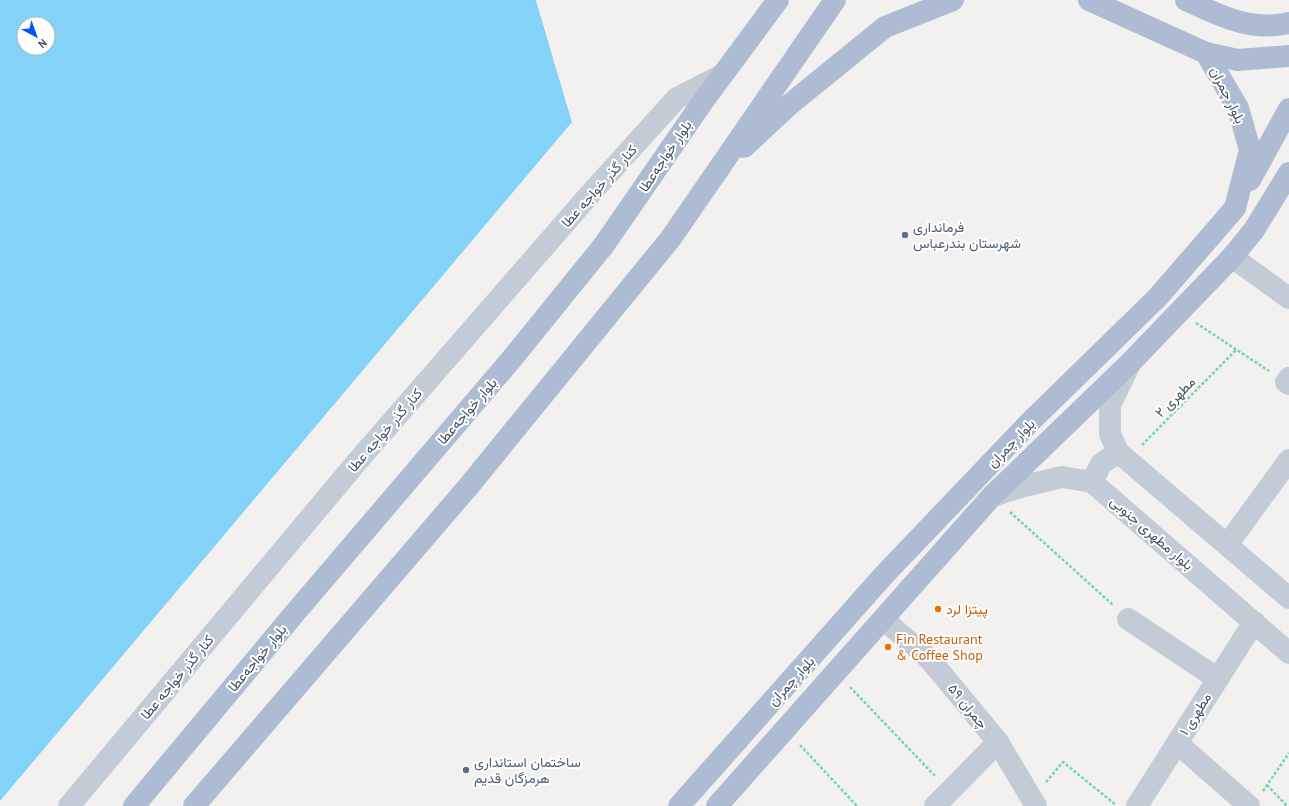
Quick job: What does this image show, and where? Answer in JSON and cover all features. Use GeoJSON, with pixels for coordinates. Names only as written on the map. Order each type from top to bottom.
{"type":"FeatureCollection","features":[{"type":"Feature","properties":{"kind":"main road","name":"بلوار خواجه‌عطا"},"geometry":{"type":"LineString","coordinates":[[134,806],[299,608],[510,361],[604,245],[722,76],[778,0]]}},
{"type":"Feature","properties":{"kind":"main road"},"geometry":{"type":"LineString","coordinates":[[194,806],[468,487],[671,238],[712,176],[835,0]]}},
{"type":"Feature","properties":{"kind":"main road"},"geometry":{"type":"LineString","coordinates":[[712,176],[789,105],[886,27],[953,0]]}},
{"type":"Feature","properties":{"kind":"main road"},"geometry":{"type":"LineString","coordinates":[[1089,0],[1206,53],[1238,60],[1289,56]]}},
{"type":"Feature","properties":{"kind":"main road"},"geometry":{"type":"LineString","coordinates":[[1186,0],[1245,24],[1261,26],[1289,23]]}},
{"type":"Feature","properties":{"kind":"main road","name":"بلوار چمران"},"geometry":{"type":"LineString","coordinates":[[680,806],[884,575],[1032,420],[1158,297],[1235,208],[1250,150],[1238,108],[1206,53]]}},
{"type":"Feature","properties":{"kind":"main road"},"geometry":{"type":"LineString","coordinates":[[1235,208],[1289,109]]}},
{"type":"Feature","properties":{"kind":"main road","name":"بلوار چمران"},"geometry":{"type":"LineString","coordinates":[[719,806],[992,496],[1130,363],[1232,257],[1254,230],[1289,173]]}},
{"type":"Feature","properties":{"kind":"street","name":"کنار گذر خواجه عطا"},"geometry":{"type":"LineString","coordinates":[[69,806],[356,463],[596,188],[677,98],[722,76]]}},
{"type":"Feature","properties":{"kind":"street"},"geometry":{"type":"LineString","coordinates":[[1232,257],[1289,298]]}},
{"type":"Feature","properties":{"kind":"street"},"geometry":{"type":"LineString","coordinates":[[1130,363],[1110,406],[1110,434],[1123,456],[1289,598]]}},
{"type":"Feature","properties":{"kind":"street"},"geometry":{"type":"LineString","coordinates":[[992,496],[1024,486],[1062,477],[1092,482],[1101,464],[1123,456]]}},
{"type":"Feature","properties":{"kind":"street"},"geometry":{"type":"LineString","coordinates":[[1227,545],[1289,460]]}},
{"type":"Feature","properties":{"kind":"street","name":"بلوار مطهری جنوبی"},"geometry":{"type":"LineString","coordinates":[[1092,482],[1289,653]]}},
{"type":"Feature","properties":{"kind":"street"},"geometry":{"type":"LineString","coordinates":[[1128,619],[1218,679]]}},
{"type":"Feature","properties":{"kind":"street","name":"چمران ۵۹"},"geometry":{"type":"LineString","coordinates":[[884,620],[926,656],[998,742],[1034,803]]}},
{"type":"Feature","properties":{"kind":"street","name":"مطهری ۱"},"geometry":{"type":"LineString","coordinates":[[1137,806],[1254,622]]}},
{"type":"Feature","properties":{"kind":"street"},"geometry":{"type":"LineString","coordinates":[[943,799],[998,742]]}},
{"type":"Feature","properties":{"kind":"street"},"geometry":{"type":"LineString","coordinates":[[1177,743],[1254,801]]}},
{"type":"Feature","properties":{"kind":"path"},"geometry":{"type":"LineString","coordinates":[[1179,312],[1288,382]]}},
{"type":"Feature","properties":{"kind":"path","name":"مطهری ۲"},"geometry":{"type":"LineString","coordinates":[[1123,456],[1237,349]]}},
{"type":"Feature","properties":{"kind":"path"},"geometry":{"type":"LineString","coordinates":[[992,496],[1128,619]]}},
{"type":"Feature","properties":{"kind":"path"},"geometry":{"type":"LineString","coordinates":[[836,673],[943,799]]}},
{"type":"Feature","properties":{"kind":"path"},"geometry":{"type":"LineString","coordinates":[[786,730],[857,806]]}},
{"type":"Feature","properties":{"kind":"path"},"geometry":{"type":"LineString","coordinates":[[1254,801],[1289,754]]}},
{"type":"Feature","properties":{"kind":"path"},"geometry":{"type":"LineString","coordinates":[[1034,803],[1063,762],[1117,806]]}},
{"type":"Feature","properties":{"kind":"path"},"geometry":{"type":"LineString","coordinates":[[1267,785],[1287,806]]}},
{"type":"Feature","properties":{"kind":"water"},"geometry":{"type":"Polygon","coordinates":[[[0,0],[536,0],[572,122],[0,801],[0,0]]]}},
{"type":"Feature","properties":{"kind":"pier"},"geometry":{"type":"Polygon","coordinates":[[[536,0],[538,0],[573,118],[572,122],[536,0]]]}},
{"type":"Feature","properties":{"kind":"place","name":"فرمانداری شهرستان بندرعباس"},"geometry":{"type":"Point","coordinates":[905,235]}},
{"type":"Feature","properties":{"kind":"place","name":"پیتزا لرد"},"geometry":{"type":"Point","coordinates":[938,609]}},
{"type":"Feature","properties":{"kind":"place","name":"Fin Restaurant & Coffee Shop"},"geometry":{"type":"Point","coordinates":[888,647]}},
{"type":"Feature","properties":{"kind":"place","name":"ساختمان استانداری هرمزگان قدیم"},"geometry":{"type":"Point","coordinates":[466,770]}}]}
